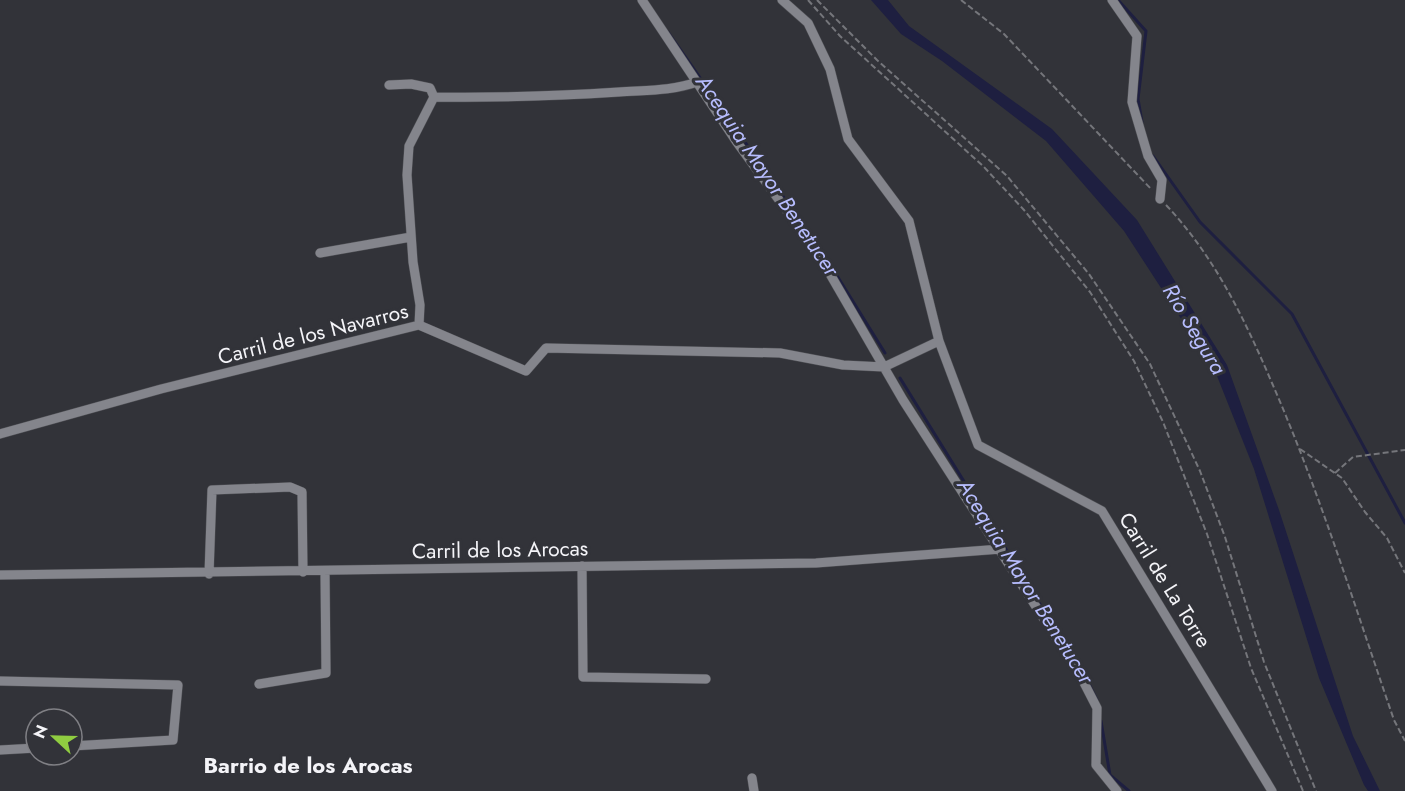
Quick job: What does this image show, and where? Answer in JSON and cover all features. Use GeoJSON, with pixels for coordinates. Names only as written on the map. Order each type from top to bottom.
{"type":"FeatureCollection","features":[{"type":"Feature","properties":{"kind":"street"},"geometry":{"type":"LineString","coordinates":[[642,0],[736,141],[819,255],[884,367],[1080,675],[1097,708],[1096,765],[1117,791]]}},
{"type":"Feature","properties":{"kind":"street","name":"Carril de La Torre"},"geometry":{"type":"LineString","coordinates":[[782,0],[808,23],[813,32],[830,69],[848,139],[909,221],[939,341],[978,445],[1102,511],[1272,791]]}},
{"type":"Feature","properties":{"kind":"street"},"geometry":{"type":"LineString","coordinates":[[1112,0],[1137,36],[1132,102],[1148,156],[1162,180],[1160,199]]}},
{"type":"Feature","properties":{"kind":"street"},"geometry":{"type":"LineString","coordinates":[[434,97],[513,98],[585,94],[681,88],[697,82]]}},
{"type":"Feature","properties":{"kind":"street"},"geometry":{"type":"LineString","coordinates":[[389,85],[411,84],[430,88],[434,97]]}},
{"type":"Feature","properties":{"kind":"street"},"geometry":{"type":"LineString","coordinates":[[419,325],[420,305],[411,237],[407,175],[409,146],[434,97]]}},
{"type":"Feature","properties":{"kind":"street"},"geometry":{"type":"LineString","coordinates":[[320,253],[411,237]]}},
{"type":"Feature","properties":{"kind":"street","name":"Carril de los Navarros"},"geometry":{"type":"LineString","coordinates":[[0,434],[161,389],[419,325],[526,371],[546,348],[780,353],[843,365],[884,367],[939,341]]}},
{"type":"Feature","properties":{"kind":"street"},"geometry":{"type":"LineString","coordinates":[[209,573],[212,490],[290,487],[302,492],[303,572]]}},
{"type":"Feature","properties":{"kind":"street","name":"Carril de los Arocas"},"geometry":{"type":"LineString","coordinates":[[0,575],[816,563],[1001,549]]}},
{"type":"Feature","properties":{"kind":"street"},"geometry":{"type":"LineString","coordinates":[[582,566],[583,677],[706,679]]}},
{"type":"Feature","properties":{"kind":"street"},"geometry":{"type":"LineString","coordinates":[[259,684],[326,673],[324,572]]}},
{"type":"Feature","properties":{"kind":"street"},"geometry":{"type":"LineString","coordinates":[[0,681],[178,685],[173,740],[84,745]]}},
{"type":"Feature","properties":{"kind":"street"},"geometry":{"type":"LineString","coordinates":[[0,750],[24,749]]}},
{"type":"Feature","properties":{"kind":"street"},"geometry":{"type":"LineString","coordinates":[[752,778],[754,791]]}},
{"type":"Feature","properties":{"kind":"path"},"geometry":{"type":"LineString","coordinates":[[808,0],[855,51],[983,166],[1041,229],[1090,292],[1134,361],[1163,422],[1207,534],[1251,668],[1303,791]]}},
{"type":"Feature","properties":{"kind":"path"},"geometry":{"type":"LineString","coordinates":[[818,0],[877,60],[1007,177],[1089,274],[1150,364],[1200,471],[1225,537],[1267,672],[1316,791]]}},
{"type":"Feature","properties":{"kind":"path"},"geometry":{"type":"LineString","coordinates":[[961,0],[1004,34],[1184,224],[1238,305],[1300,449],[1394,720],[1405,741]]}},
{"type":"Feature","properties":{"kind":"path"},"geometry":{"type":"LineString","coordinates":[[1300,449],[1342,478],[1365,512],[1387,538],[1405,573]]}},
{"type":"Feature","properties":{"kind":"path"},"geometry":{"type":"LineString","coordinates":[[1335,473],[1353,457],[1405,450]]}},
{"type":"Feature","properties":{"kind":"water","name":"Río Segura"},"geometry":{"type":"Polygon","coordinates":[[[871,0],[888,0],[909,26],[1052,129],[1137,220],[1227,365],[1279,510],[1353,736],[1380,791],[1368,791],[1364,785],[1319,678],[1254,469],[1215,371],[1124,231],[1046,141],[942,61],[901,34],[871,0]]]}},
{"type":"Feature","properties":{"kind":"waterway"},"geometry":{"type":"LineString","coordinates":[[1118,0],[1146,31],[1138,99],[1142,122]]}},
{"type":"Feature","properties":{"kind":"waterway","name":"Acequia Mayor Benetucer"},"geometry":{"type":"LineString","coordinates":[[668,32],[822,252]]}},
{"type":"Feature","properties":{"kind":"waterway"},"geometry":{"type":"LineString","coordinates":[[1153,156],[1200,222],[1292,314],[1405,523]]}},
{"type":"Feature","properties":{"kind":"waterway","name":"Acequia Mayor Benetucer"},"geometry":{"type":"LineString","coordinates":[[826,258],[885,353]]}},
{"type":"Feature","properties":{"kind":"waterway","name":"Acequia Mayor Benetucer"},"geometry":{"type":"LineString","coordinates":[[900,378],[1051,622]]}},
{"type":"Feature","properties":{"kind":"waterway","name":"Acequia Mayor Benetucer"},"geometry":{"type":"LineString","coordinates":[[1088,682],[1097,700]]}},
{"type":"Feature","properties":{"kind":"waterway","name":"Acequia Mayor Benetucer"},"geometry":{"type":"LineString","coordinates":[[1101,721],[1110,775],[1129,791]]}},
{"type":"Feature","properties":{"kind":"district","name":"Barrio de los Arocas"},"geometry":{"type":"Point","coordinates":[308,765]}}]}
